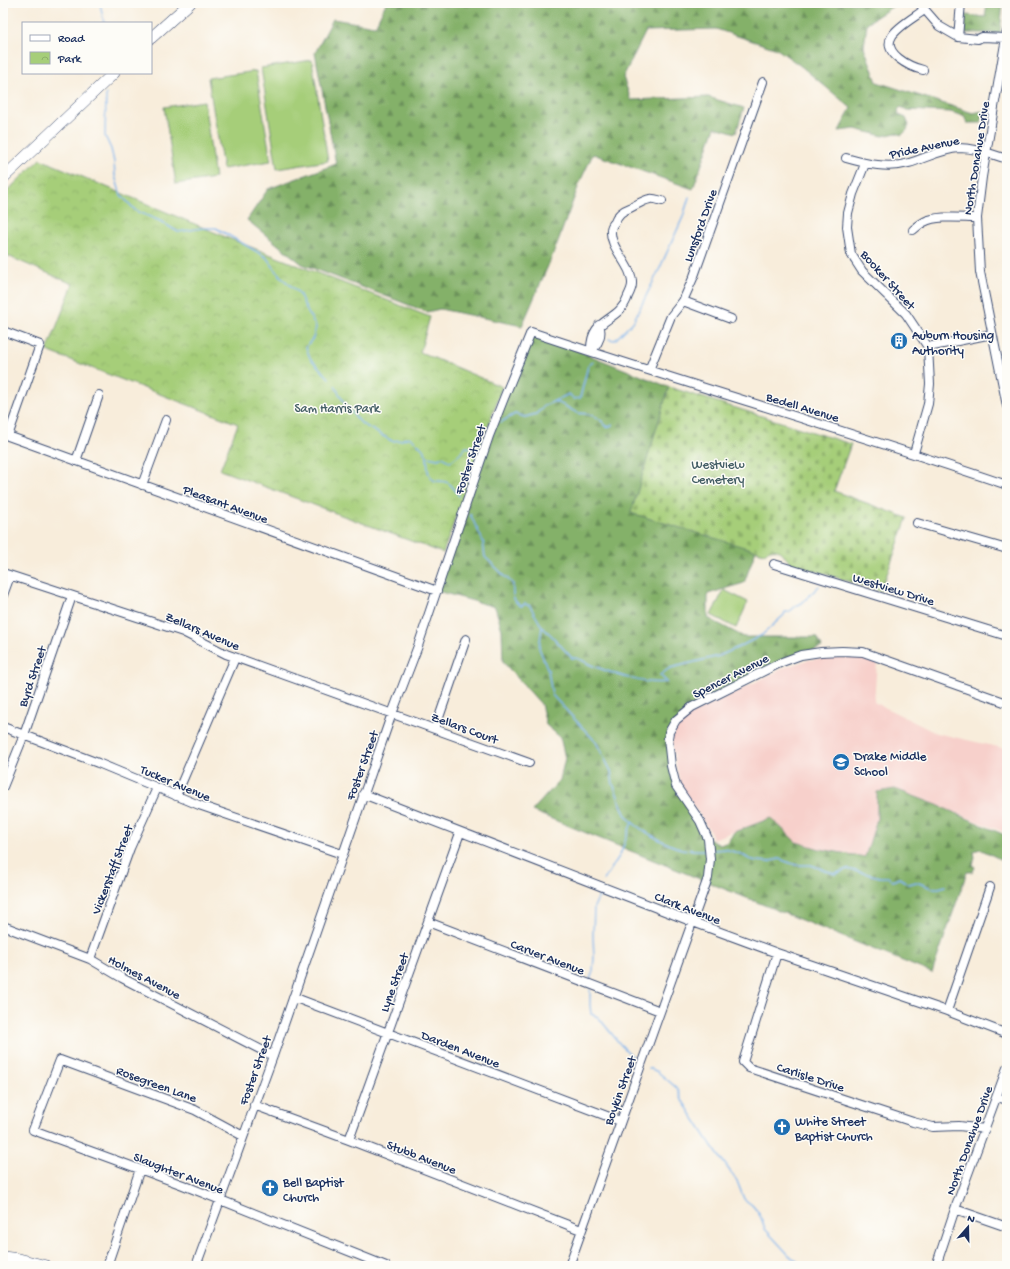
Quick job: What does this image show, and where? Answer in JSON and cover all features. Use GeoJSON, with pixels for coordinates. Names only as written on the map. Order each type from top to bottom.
{"type":"FeatureCollection","features":[{"type":"Feature","properties":{"kind":"main road"},"geometry":{"type":"LineString","coordinates":[[152,37],[190,3]]}},
{"type":"Feature","properties":{"kind":"main road"},"geometry":{"type":"LineString","coordinates":[[3,178],[113,74]]}},
{"type":"Feature","properties":{"kind":"main road"},"geometry":{"type":"LineString","coordinates":[[3,1257],[19,1259],[46,1266]]}},
{"type":"Feature","properties":{"kind":"street"},"geometry":{"type":"LineString","coordinates":[[958,37],[961,3]]}},
{"type":"Feature","properties":{"kind":"street"},"geometry":{"type":"LineString","coordinates":[[923,70],[904,63],[894,54],[890,43],[891,37],[895,31],[922,6],[939,26],[958,37],[978,39],[982,37],[1007,35]]}},
{"type":"Feature","properties":{"kind":"street","name":"North Donahue Drive"},"geometry":{"type":"LineString","coordinates":[[1007,35],[986,152],[977,218],[979,266],[1007,406]]}},
{"type":"Feature","properties":{"kind":"street","name":"Lunsford Drive"},"geometry":{"type":"LineString","coordinates":[[649,370],[671,316],[683,301],[702,253],[763,82]]}},
{"type":"Feature","properties":{"kind":"street","name":"Pride Avenue"},"geometry":{"type":"LineString","coordinates":[[846,158],[865,164],[885,166],[908,164],[942,151],[958,148],[972,148],[1007,159]]}},
{"type":"Feature","properties":{"kind":"street","name":"Booker Street"},"geometry":{"type":"LineString","coordinates":[[865,164],[853,194],[848,213],[847,227],[851,254],[862,271],[906,314],[928,347]]}},
{"type":"Feature","properties":{"kind":"street"},"geometry":{"type":"LineString","coordinates":[[591,352],[597,346],[601,331],[599,325],[617,314],[623,308],[628,299],[632,285],[631,276],[612,240],[611,230],[615,220],[621,212],[650,199],[662,201]]}},
{"type":"Feature","properties":{"kind":"street"},"geometry":{"type":"LineString","coordinates":[[913,230],[925,222],[939,219],[953,217],[977,218]]}},
{"type":"Feature","properties":{"kind":"street"},"geometry":{"type":"LineString","coordinates":[[683,301],[731,319]]}},
{"type":"Feature","properties":{"kind":"street","name":"Pleasant Avenue"},"geometry":{"type":"LineString","coordinates":[[3,331],[40,345],[8,436],[437,591]]}},
{"type":"Feature","properties":{"kind":"street","name":"Foster Street"},"geometry":{"type":"LineString","coordinates":[[196,1266],[273,1056],[363,794],[437,591],[489,436],[531,332],[591,352]]}},
{"type":"Feature","properties":{"kind":"street"},"geometry":{"type":"LineString","coordinates":[[914,453],[928,404],[930,384],[928,347],[992,334]]}},
{"type":"Feature","properties":{"kind":"street","name":"Bedell Avenue"},"geometry":{"type":"LineString","coordinates":[[591,352],[914,453],[1007,485]]}},
{"type":"Feature","properties":{"kind":"street"},"geometry":{"type":"LineString","coordinates":[[998,364],[1007,362]]}},
{"type":"Feature","properties":{"kind":"street"},"geometry":{"type":"LineString","coordinates":[[76,461],[99,395]]}},
{"type":"Feature","properties":{"kind":"street"},"geometry":{"type":"LineString","coordinates":[[142,485],[166,420]]}},
{"type":"Feature","properties":{"kind":"street"},"geometry":{"type":"LineString","coordinates":[[917,523],[1007,548]]}},
{"type":"Feature","properties":{"kind":"street","name":"Westview Drive"},"geometry":{"type":"LineString","coordinates":[[774,564],[1007,636]]}},
{"type":"Feature","properties":{"kind":"street"},"geometry":{"type":"LineString","coordinates":[[3,595],[6,574]]}},
{"type":"Feature","properties":{"kind":"street","name":"Zellars Avenue"},"geometry":{"type":"LineString","coordinates":[[6,574],[183,632],[236,658],[392,713]]}},
{"type":"Feature","properties":{"kind":"street","name":"Byrd Street"},"geometry":{"type":"LineString","coordinates":[[3,787],[24,734],[72,596]]}},
{"type":"Feature","properties":{"kind":"street"},"geometry":{"type":"LineString","coordinates":[[435,729],[466,639]]}},
{"type":"Feature","properties":{"kind":"street","name":"Spencer Avenue"},"geometry":{"type":"LineString","coordinates":[[693,922],[708,878],[710,859],[708,839],[700,821],[676,786],[668,746],[669,732],[676,720],[692,707],[782,662],[801,655],[842,651],[863,652],[1007,703]]}},
{"type":"Feature","properties":{"kind":"street"},"geometry":{"type":"LineString","coordinates":[[176,796],[236,658]]}},
{"type":"Feature","properties":{"kind":"street","name":"Zellars Court"},"geometry":{"type":"LineString","coordinates":[[392,713],[529,763]]}},
{"type":"Feature","properties":{"kind":"street","name":"Tucker Avenue"},"geometry":{"type":"LineString","coordinates":[[3,728],[24,734],[98,762],[198,805],[342,854]]}},
{"type":"Feature","properties":{"kind":"street","name":"Vickerstaff Street"},"geometry":{"type":"LineString","coordinates":[[90,959],[130,848],[157,788]]}},
{"type":"Feature","properties":{"kind":"street","name":"Clark Avenue"},"geometry":{"type":"LineString","coordinates":[[363,794],[460,833],[776,953],[1007,1034]]}},
{"type":"Feature","properties":{"kind":"street","name":"Lyne Street"},"geometry":{"type":"LineString","coordinates":[[349,1140],[460,833]]}},
{"type":"Feature","properties":{"kind":"street"},"geometry":{"type":"LineString","coordinates":[[947,1012],[990,887]]}},
{"type":"Feature","properties":{"kind":"street","name":"Carver Avenue"},"geometry":{"type":"LineString","coordinates":[[428,922],[660,1011]]}},
{"type":"Feature","properties":{"kind":"street","name":"Boykin Street"},"geometry":{"type":"LineString","coordinates":[[569,1266],[693,922]]}},
{"type":"Feature","properties":{"kind":"street","name":"Holmes Avenue"},"geometry":{"type":"LineString","coordinates":[[3,926],[90,959],[122,978],[273,1056]]}},
{"type":"Feature","properties":{"kind":"street","name":"Carlisle Drive"},"geometry":{"type":"LineString","coordinates":[[776,953],[743,1062],[749,1068],[933,1127],[959,1126],[985,1129]]}},
{"type":"Feature","properties":{"kind":"street","name":"Darden Avenue"},"geometry":{"type":"LineString","coordinates":[[293,997],[620,1121]]}},
{"type":"Feature","properties":{"kind":"street","name":"Rosegreen Lane"},"geometry":{"type":"LineString","coordinates":[[60,1060],[195,1110],[243,1136]]}},
{"type":"Feature","properties":{"kind":"street","name":"Slaughter Avenue"},"geometry":{"type":"LineString","coordinates":[[60,1060],[33,1130],[220,1200],[386,1266]]}},
{"type":"Feature","properties":{"kind":"street","name":"North Donahue Drive"},"geometry":{"type":"LineString","coordinates":[[939,1265],[955,1209],[1007,1068]]}},
{"type":"Feature","properties":{"kind":"street"},"geometry":{"type":"LineString","coordinates":[[996,1097],[1007,1100]]}},
{"type":"Feature","properties":{"kind":"street","name":"Stubb Avenue"},"geometry":{"type":"LineString","coordinates":[[254,1106],[349,1140],[581,1230]]}},
{"type":"Feature","properties":{"kind":"street"},"geometry":{"type":"LineString","coordinates":[[106,1266],[140,1170]]}},
{"type":"Feature","properties":{"kind":"street"},"geometry":{"type":"LineString","coordinates":[[955,1209],[1007,1227]]}},
{"type":"Feature","properties":{"kind":"shaded area","name":"Drake Middle School"},"geometry":{"type":"Polygon","coordinates":[[[844,656],[860,657],[877,663],[874,702],[936,733],[1007,749],[1007,833],[895,789],[877,792],[877,819],[865,857],[820,849],[796,842],[771,818],[713,839],[710,831],[682,788],[679,779],[672,737],[680,724],[689,715],[786,667],[808,660],[844,656]]]}},
{"type":"Feature","properties":{"kind":"green space"},"geometry":{"type":"Polygon","coordinates":[[[386,3],[898,3],[867,23],[864,47],[877,82],[973,113],[982,111],[981,123],[967,123],[964,116],[950,112],[907,110],[901,107],[898,110],[899,115],[906,118],[909,125],[907,130],[902,135],[896,133],[883,136],[855,129],[839,131],[851,108],[802,67],[777,49],[716,29],[646,31],[623,77],[631,100],[708,97],[744,108],[736,133],[715,127],[693,189],[593,154],[580,182],[554,252],[522,326],[440,309],[427,312],[302,264],[247,220],[268,189],[336,164],[315,53],[333,19],[375,26],[386,3]]]}},
{"type":"Feature","properties":{"kind":"green space"},"geometry":{"type":"Polygon","coordinates":[[[987,3],[1003,3],[1000,33],[965,33],[966,15],[985,17],[987,3]]]}},
{"type":"Feature","properties":{"kind":"green space"},"geometry":{"type":"Polygon","coordinates":[[[312,60],[328,161],[277,169],[261,68],[312,60]]]}},
{"type":"Feature","properties":{"kind":"green space"},"geometry":{"type":"Polygon","coordinates":[[[256,71],[271,161],[223,169],[208,78],[256,71]]]}},
{"type":"Feature","properties":{"kind":"green space"},"geometry":{"type":"Polygon","coordinates":[[[204,101],[215,178],[176,184],[164,107],[204,101]]]}},
{"type":"Feature","properties":{"kind":"green space","name":"Sam Harris Park"},"geometry":{"type":"Polygon","coordinates":[[[40,159],[228,238],[430,317],[420,352],[502,387],[443,553],[220,470],[238,424],[47,351],[73,284],[3,254],[3,195],[40,159]]]}},
{"type":"Feature","properties":{"kind":"green space"},"geometry":{"type":"Polygon","coordinates":[[[531,332],[669,387],[631,513],[756,550],[744,583],[708,594],[708,618],[744,637],[817,637],[822,647],[801,655],[692,707],[669,732],[676,786],[708,839],[720,845],[728,842],[734,832],[771,818],[796,842],[820,849],[865,857],[877,819],[877,792],[895,789],[937,805],[1007,836],[1007,858],[1000,859],[980,849],[974,851],[975,858],[973,864],[975,868],[972,872],[967,872],[932,973],[532,811],[560,780],[565,758],[560,737],[546,725],[541,704],[503,662],[502,630],[495,607],[437,591],[457,529],[531,332]]]}},
{"type":"Feature","properties":{"kind":"green space","name":"Westview Cemetery"},"geometry":{"type":"Polygon","coordinates":[[[669,387],[851,444],[834,491],[907,518],[881,591],[792,564],[778,550],[769,550],[764,553],[631,513],[669,387]]]}},
{"type":"Feature","properties":{"kind":"green space"},"geometry":{"type":"Polygon","coordinates":[[[724,590],[748,602],[736,628],[711,615],[724,590]]]}},
{"type":"Feature","properties":{"kind":"waterway"},"geometry":{"type":"LineString","coordinates":[[100,3],[104,22]]}},
{"type":"Feature","properties":{"kind":"waterway"},"geometry":{"type":"LineString","coordinates":[[106,94],[105,136],[111,149],[115,176],[121,195],[136,211],[160,221],[178,232],[202,228],[216,228],[266,257],[281,277],[299,293],[316,327],[313,338],[306,347],[310,358],[329,378]]}},
{"type":"Feature","properties":{"kind":"waterway"},"geometry":{"type":"LineString","coordinates":[[609,339],[615,340],[633,322],[683,217],[689,197]]}},
{"type":"Feature","properties":{"kind":"waterway"},"geometry":{"type":"LineString","coordinates":[[501,422],[515,414],[525,417],[536,414],[544,406],[569,394],[574,399],[580,398],[588,366],[593,362]]}},
{"type":"Feature","properties":{"kind":"waterway"},"geometry":{"type":"LineString","coordinates":[[335,386],[346,406],[362,424],[392,441],[409,437],[418,444],[427,455],[428,471],[430,476],[435,481],[447,482],[454,488],[459,496]]}},
{"type":"Feature","properties":{"kind":"waterway"},"geometry":{"type":"LineString","coordinates":[[555,402],[578,413],[596,417],[601,420],[606,427],[613,425]]}},
{"type":"Feature","properties":{"kind":"waterway"},"geometry":{"type":"LineString","coordinates":[[428,457],[438,459],[443,457],[450,462],[461,453],[465,447],[472,448],[479,440]]}},
{"type":"Feature","properties":{"kind":"waterway"},"geometry":{"type":"LineString","coordinates":[[470,514],[483,541],[485,557],[513,584],[514,599],[521,606],[525,604],[530,606],[542,627],[572,658],[580,659],[609,672],[638,680],[648,682],[667,682],[660,675],[670,668],[719,656],[741,646],[762,635],[784,615],[785,612],[789,612],[802,603],[819,586]]}},
{"type":"Feature","properties":{"kind":"waterway"},"geometry":{"type":"LineString","coordinates":[[542,627],[539,648],[548,670],[552,695],[596,742],[611,771],[613,784],[625,814],[632,822],[620,855],[604,880]]}},
{"type":"Feature","properties":{"kind":"waterway"},"geometry":{"type":"LineString","coordinates":[[632,822],[642,830],[670,845],[682,849],[705,850]]}},
{"type":"Feature","properties":{"kind":"waterway"},"geometry":{"type":"LineString","coordinates":[[714,850],[725,849],[757,861],[768,862],[779,859],[796,865],[811,865],[835,874],[847,869],[880,877],[888,877],[893,881],[899,878],[909,884],[916,882],[932,888],[945,886]]}},
{"type":"Feature","properties":{"kind":"waterway"},"geometry":{"type":"LineString","coordinates":[[590,980],[593,971],[594,958],[594,907],[599,896]]}},
{"type":"Feature","properties":{"kind":"waterway"},"geometry":{"type":"LineString","coordinates":[[590,990],[591,1014],[598,1017],[620,1044],[635,1059]]}},
{"type":"Feature","properties":{"kind":"waterway"},"geometry":{"type":"LineString","coordinates":[[649,1068],[658,1072],[678,1089],[682,1100],[737,1181],[744,1199],[758,1212],[765,1229],[788,1254],[799,1263],[806,1266]]}},
{"type":"Feature","properties":{"kind":"place","name":"Auburn Housing Authority"},"geometry":{"type":"Point","coordinates":[899,341]}},
{"type":"Feature","properties":{"kind":"place","name":"Drake Middle School"},"geometry":{"type":"Point","coordinates":[841,762]}},
{"type":"Feature","properties":{"kind":"place","name":"White Street Baptist Church"},"geometry":{"type":"Point","coordinates":[782,1127]}},
{"type":"Feature","properties":{"kind":"place","name":"Bell Baptist Church"},"geometry":{"type":"Point","coordinates":[270,1188]}}]}
